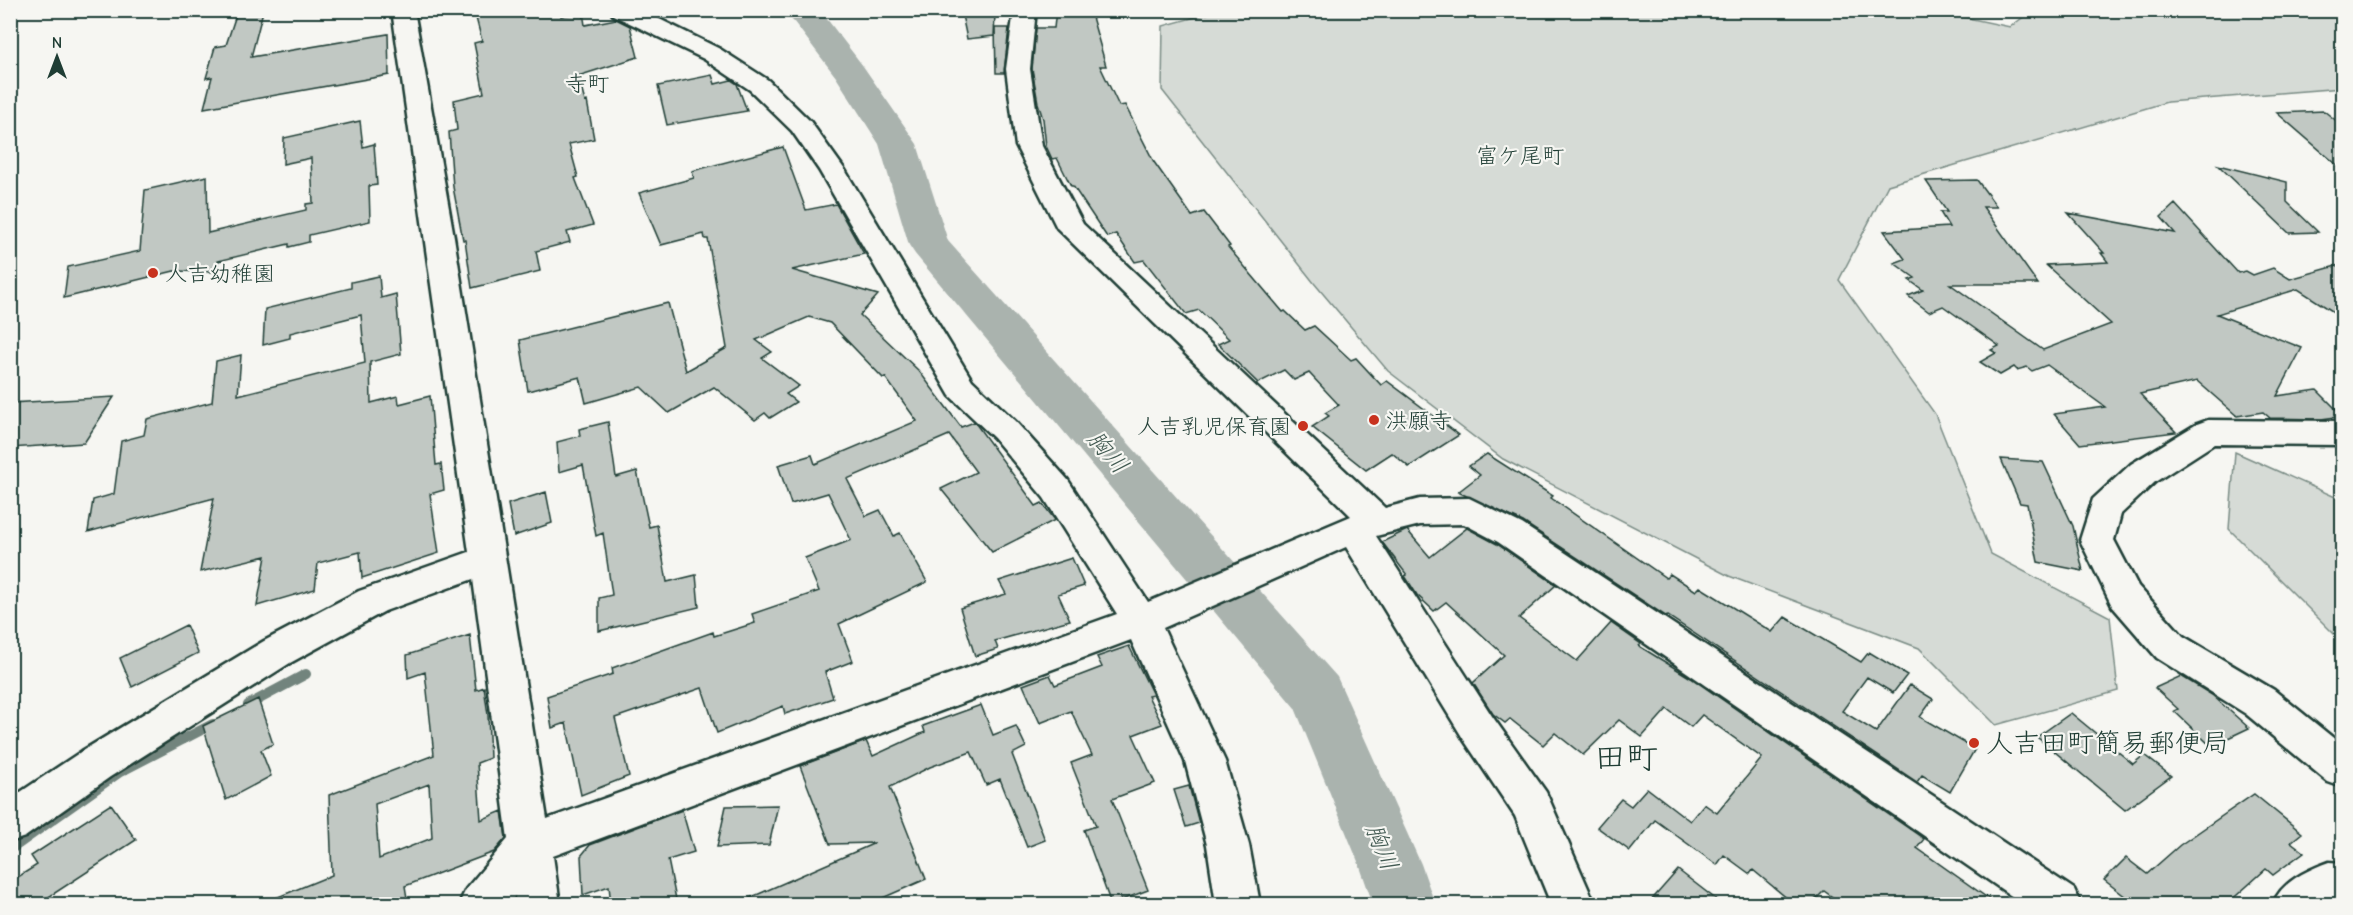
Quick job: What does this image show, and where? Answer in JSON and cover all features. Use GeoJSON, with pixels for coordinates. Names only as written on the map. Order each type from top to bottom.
{"type":"FeatureCollection","features":[{"type":"Feature","properties":{"kind":"street"},"geometry":{"type":"LineString","coordinates":[[403,10],[488,559],[538,904]]}},
{"type":"Feature","properties":{"kind":"street"},"geometry":{"type":"LineString","coordinates":[[621,10],[712,54],[759,85],[801,126],[832,170],[961,388],[1005,430],[1056,489],[1116,576],[1152,616],[1205,761],[1228,845],[1238,904]]}},
{"type":"Feature","properties":{"kind":"street"},"geometry":{"type":"LineString","coordinates":[[1024,10],[1018,69],[1029,146],[1071,228],[1366,526],[1478,728],[1531,805],[1573,904]]}},
{"type":"Feature","properties":{"kind":"street"},"geometry":{"type":"LineString","coordinates":[[2340,434],[2208,432],[2143,473],[2104,508],[2097,540],[2125,596],[2170,647],[2260,702],[2343,769]]}},
{"type":"Feature","properties":{"kind":"street"},"geometry":{"type":"LineString","coordinates":[[481,904],[530,845],[1152,616],[1366,526],[1420,512],[1469,512],[1510,533],[2059,904]]}},
{"type":"Feature","properties":{"kind":"street"},"geometry":{"type":"LineString","coordinates":[[10,823],[96,764],[277,652],[372,601],[488,559]]}},
{"type":"Feature","properties":{"kind":"street"},"geometry":{"type":"LineString","coordinates":[[2295,904],[2329,882],[2343,883]]}},
{"type":"Feature","properties":{"kind":"shaded area"},"geometry":{"type":"Polygon","coordinates":[[[2033,10],[2342,11],[2342,88],[2167,102],[1888,185],[1839,280],[1935,414],[1991,554],[2110,617],[2118,691],[1996,725],[1919,648],[1729,576],[1503,459],[1388,371],[1314,283],[1162,90],[1163,26],[1217,11],[1935,11],[2010,27],[2033,10]]]}},
{"type":"Feature","properties":{"kind":"shaded area"},"geometry":{"type":"Polygon","coordinates":[[[2235,452],[2342,500],[2342,642],[2229,529],[2235,452]]]}},
{"type":"Feature","properties":{"kind":"building"},"geometry":{"type":"Polygon","coordinates":[[[474,10],[561,10],[561,16],[583,12],[585,25],[616,19],[630,26],[638,57],[578,76],[585,102],[587,101],[594,139],[569,144],[578,177],[575,178],[593,225],[567,232],[570,242],[536,251],[540,271],[472,288],[465,240],[463,240],[453,187],[449,132],[457,130],[454,100],[484,93],[474,43],[482,41],[474,10]]]}},
{"type":"Feature","properties":{"kind":"building"},"geometry":{"type":"Polygon","coordinates":[[[1056,10],[1090,10],[1106,66],[1100,66],[1119,106],[1125,105],[1154,162],[1192,216],[1204,212],[1230,246],[1228,247],[1283,312],[1285,311],[1305,330],[1314,326],[1351,360],[1356,358],[1381,385],[1387,381],[1459,435],[1409,467],[1392,453],[1366,470],[1312,427],[1329,416],[1325,413],[1339,405],[1309,373],[1294,380],[1284,370],[1258,383],[1218,344],[1229,339],[1199,310],[1186,314],[1144,260],[1135,262],[1116,234],[1107,237],[1071,186],[1057,158],[1052,159],[1046,146],[1043,119],[1032,69],[1036,28],[1054,28],[1056,10]]]}},
{"type":"Feature","properties":{"kind":"building"},"geometry":{"type":"Polygon","coordinates":[[[263,11],[251,57],[388,34],[389,75],[204,108],[212,77],[206,78],[215,47],[226,45],[236,15],[263,11]]]}},
{"type":"Feature","properties":{"kind":"building"},"geometry":{"type":"Polygon","coordinates":[[[995,14],[994,36],[967,39],[962,15],[995,14]]]}},
{"type":"Feature","properties":{"kind":"building"},"geometry":{"type":"Polygon","coordinates":[[[995,28],[1009,28],[1004,73],[996,73],[995,28]]]}},
{"type":"Feature","properties":{"kind":"building"},"geometry":{"type":"Polygon","coordinates":[[[712,75],[715,84],[731,80],[737,84],[747,111],[667,125],[658,86],[712,75]]]}},
{"type":"Feature","properties":{"kind":"building"},"geometry":{"type":"Polygon","coordinates":[[[2324,111],[2343,126],[2343,170],[2277,113],[2324,111]]]}},
{"type":"Feature","properties":{"kind":"building"},"geometry":{"type":"Polygon","coordinates":[[[360,121],[363,147],[374,144],[377,185],[369,186],[370,221],[309,235],[309,242],[289,247],[289,244],[218,261],[217,272],[174,271],[64,298],[68,267],[140,251],[145,190],[207,176],[208,233],[306,210],[306,204],[313,203],[311,158],[283,164],[284,138],[360,121]]]}},
{"type":"Feature","properties":{"kind":"building"},"geometry":{"type":"Polygon","coordinates":[[[783,147],[806,210],[836,204],[864,254],[792,270],[878,295],[860,315],[919,371],[961,427],[974,422],[976,424],[1036,506],[1042,503],[1055,520],[992,552],[941,489],[976,472],[949,435],[847,479],[866,516],[880,510],[894,536],[900,533],[927,582],[839,624],[853,661],[825,672],[833,698],[785,714],[783,706],[717,733],[702,688],[615,718],[629,776],[581,795],[566,723],[552,728],[547,696],[613,674],[612,668],[713,632],[714,636],[755,623],[752,614],[819,591],[805,558],[851,540],[828,493],[791,504],[778,465],[812,455],[815,464],[917,421],[885,377],[883,378],[830,323],[809,317],[756,340],[772,352],[762,358],[799,386],[786,394],[796,402],[770,418],[765,413],[755,420],[714,387],[669,413],[641,387],[586,403],[580,377],[528,391],[520,340],[668,303],[686,371],[727,348],[708,239],[705,239],[704,234],[661,245],[639,193],[694,178],[692,171],[783,147]]]}},
{"type":"Feature","properties":{"kind":"building"},"geometry":{"type":"Polygon","coordinates":[[[2218,165],[2287,182],[2287,202],[2318,232],[2289,233],[2218,165]]]}},
{"type":"Feature","properties":{"kind":"building"},"geometry":{"type":"Polygon","coordinates":[[[1977,180],[1997,207],[1983,207],[2038,284],[1950,284],[2043,350],[2111,324],[2046,265],[2108,262],[2101,253],[2104,253],[2068,213],[2175,233],[2161,217],[2175,204],[2238,273],[2246,271],[2253,275],[2273,268],[2290,279],[2343,264],[2343,318],[2298,289],[2217,314],[2302,348],[2277,396],[2317,390],[2343,416],[2321,419],[2270,418],[2263,412],[2237,416],[2197,381],[2140,394],[2176,432],[2080,444],[2054,414],[2105,407],[2047,365],[2032,371],[2027,367],[2017,370],[2014,367],[2000,375],[1980,362],[1996,353],[1991,350],[1999,346],[1943,306],[1929,312],[1908,296],[1923,290],[1909,280],[1915,278],[1894,263],[1905,259],[1884,231],[1949,227],[1940,212],[1947,212],[1926,181],[1977,180]]]}},
{"type":"Feature","properties":{"kind":"building"},"geometry":{"type":"Polygon","coordinates":[[[379,276],[381,298],[396,294],[401,354],[370,362],[371,403],[398,396],[399,404],[430,396],[436,465],[441,464],[444,490],[430,494],[439,553],[362,578],[360,552],[318,563],[315,589],[257,606],[266,556],[200,572],[214,498],[88,532],[93,500],[114,494],[121,441],[144,435],[147,419],[212,402],[216,361],[241,355],[238,395],[365,363],[361,315],[290,333],[290,338],[263,345],[265,309],[351,288],[351,282],[379,276]]]}},
{"type":"Feature","properties":{"kind":"building"},"geometry":{"type":"Polygon","coordinates":[[[114,397],[84,443],[10,448],[10,403],[114,397]]]}},
{"type":"Feature","properties":{"kind":"building"},"geometry":{"type":"Polygon","coordinates":[[[608,422],[616,477],[637,471],[649,527],[657,525],[667,582],[696,575],[699,607],[599,631],[599,598],[612,595],[603,533],[596,536],[583,465],[559,472],[557,442],[580,436],[579,429],[608,422]]]}},
{"type":"Feature","properties":{"kind":"building"},"geometry":{"type":"Polygon","coordinates":[[[1487,454],[1553,496],[1551,498],[1666,578],[1670,574],[1696,591],[1700,587],[1772,632],[1785,617],[1861,662],[1869,652],[1907,675],[1893,693],[1867,677],[1842,711],[1876,732],[1910,685],[1933,699],[1920,717],[1975,749],[1950,792],[1922,775],[1917,782],[1523,522],[1458,492],[1480,475],[1469,466],[1487,454]]]}},
{"type":"Feature","properties":{"kind":"building"},"geometry":{"type":"Polygon","coordinates":[[[2001,459],[2043,462],[2073,526],[2083,571],[2038,562],[2027,504],[2020,503],[2001,459]]]}},
{"type":"Feature","properties":{"kind":"building"},"geometry":{"type":"Polygon","coordinates":[[[546,492],[552,523],[514,536],[508,504],[546,492]]]}},
{"type":"Feature","properties":{"kind":"building"},"geometry":{"type":"Polygon","coordinates":[[[1467,528],[1497,544],[1556,585],[1519,618],[1577,661],[1611,623],[1641,644],[1639,646],[1691,678],[1924,839],[1917,848],[1996,904],[1842,904],[1824,891],[1811,904],[1794,904],[1753,870],[1750,874],[1724,855],[1717,865],[1655,820],[1630,851],[1597,827],[1621,799],[1631,806],[1647,788],[1690,821],[1704,804],[1717,813],[1762,758],[1702,715],[1691,727],[1667,709],[1642,737],[1619,720],[1583,755],[1555,733],[1543,745],[1510,719],[1505,723],[1493,714],[1473,683],[1504,655],[1446,602],[1434,611],[1417,595],[1405,576],[1407,575],[1382,542],[1407,530],[1430,557],[1467,528]]]}},
{"type":"Feature","properties":{"kind":"building"},"geometry":{"type":"Polygon","coordinates":[[[1072,558],[1084,586],[1058,594],[1070,620],[995,641],[998,649],[975,656],[960,608],[1006,594],[999,581],[1072,558]]]}},
{"type":"Feature","properties":{"kind":"building"},"geometry":{"type":"Polygon","coordinates":[[[186,625],[198,653],[132,687],[120,658],[186,625]]]}},
{"type":"Feature","properties":{"kind":"building"},"geometry":{"type":"Polygon","coordinates":[[[470,635],[476,690],[484,687],[488,715],[490,758],[477,763],[481,820],[502,811],[506,838],[494,852],[405,886],[408,904],[261,904],[332,875],[329,795],[434,755],[425,672],[408,678],[407,655],[470,635]],[[429,784],[375,804],[379,859],[432,838],[429,784]]]}},
{"type":"Feature","properties":{"kind":"building"},"geometry":{"type":"Polygon","coordinates":[[[1129,646],[1153,695],[1148,696],[1162,724],[1133,735],[1155,783],[1112,799],[1148,890],[1111,904],[1084,830],[1096,826],[1071,763],[1092,755],[1071,711],[1040,723],[1023,685],[1050,675],[1055,685],[1102,667],[1097,657],[1129,646]]]}},
{"type":"Feature","properties":{"kind":"building"},"geometry":{"type":"Polygon","coordinates":[[[2181,676],[2212,695],[2249,728],[2211,746],[2174,711],[2178,709],[2155,688],[2181,676]]]}},
{"type":"Feature","properties":{"kind":"building"},"geometry":{"type":"Polygon","coordinates":[[[258,699],[273,744],[261,750],[271,776],[226,800],[203,726],[258,699]]]}},
{"type":"Feature","properties":{"kind":"building"},"geometry":{"type":"Polygon","coordinates":[[[981,705],[993,735],[1016,726],[1026,747],[1012,754],[1045,840],[1027,847],[1000,779],[986,785],[971,752],[930,767],[890,787],[926,879],[869,904],[736,904],[875,843],[830,844],[800,766],[866,741],[873,756],[925,732],[923,726],[981,705]]]}},
{"type":"Feature","properties":{"kind":"building"},"geometry":{"type":"Polygon","coordinates":[[[2071,713],[2133,764],[2144,755],[2171,776],[2125,810],[2037,737],[2071,713]]]}},
{"type":"Feature","properties":{"kind":"building"},"geometry":{"type":"Polygon","coordinates":[[[1189,786],[1199,823],[1186,827],[1174,790],[1189,786]]]}},
{"type":"Feature","properties":{"kind":"building"},"geometry":{"type":"Polygon","coordinates":[[[2254,794],[2302,833],[2291,842],[2304,852],[2273,875],[2266,869],[2227,904],[2135,904],[2104,880],[2126,858],[2147,874],[2180,845],[2254,794]]]}},
{"type":"Feature","properties":{"kind":"building"},"geometry":{"type":"Polygon","coordinates":[[[111,804],[136,840],[38,904],[10,904],[10,882],[37,865],[31,856],[111,804]]]}},
{"type":"Feature","properties":{"kind":"building"},"geometry":{"type":"Polygon","coordinates":[[[778,805],[769,845],[717,847],[726,806],[778,805]]]}},
{"type":"Feature","properties":{"kind":"building"},"geometry":{"type":"Polygon","coordinates":[[[682,810],[694,852],[668,860],[677,904],[611,904],[609,886],[583,895],[581,856],[590,845],[682,810]]]}},
{"type":"Feature","properties":{"kind":"building"},"geometry":{"type":"Polygon","coordinates":[[[1678,870],[1722,904],[1648,904],[1678,870]]]}},
{"type":"Feature","properties":{"kind":"waterway","name":"胸川"},"geometry":{"type":"LineString","coordinates":[[798,10],[806,15],[851,73],[898,144],[929,245],[1317,694],[1390,864],[1404,904]]}},
{"type":"Feature","properties":{"kind":"waterway"},"geometry":{"type":"LineString","coordinates":[[248,705],[306,674]]}},
{"type":"Feature","properties":{"kind":"waterway"},"geometry":{"type":"LineString","coordinates":[[10,850],[120,772],[213,724]]}},
{"type":"Feature","properties":{"kind":"place","name":"人吉幼稚園"},"geometry":{"type":"Point","coordinates":[153,273]}},
{"type":"Feature","properties":{"kind":"place","name":"洪願寺"},"geometry":{"type":"Point","coordinates":[1374,420]}},
{"type":"Feature","properties":{"kind":"place","name":"人吉乳児保育園"},"geometry":{"type":"Point","coordinates":[1303,426]}},
{"type":"Feature","properties":{"kind":"place","name":"人吉田町簡易郵便局"},"geometry":{"type":"Point","coordinates":[1974,743]}},
{"type":"Feature","properties":{"kind":"district","name":"寺町"},"geometry":{"type":"Point","coordinates":[587,83]}},
{"type":"Feature","properties":{"kind":"district","name":"富ケ尾町"},"geometry":{"type":"Point","coordinates":[1520,155]}},
{"type":"Feature","properties":{"kind":"district","name":"田町"},"geometry":{"type":"Point","coordinates":[1626,757]}}]}
